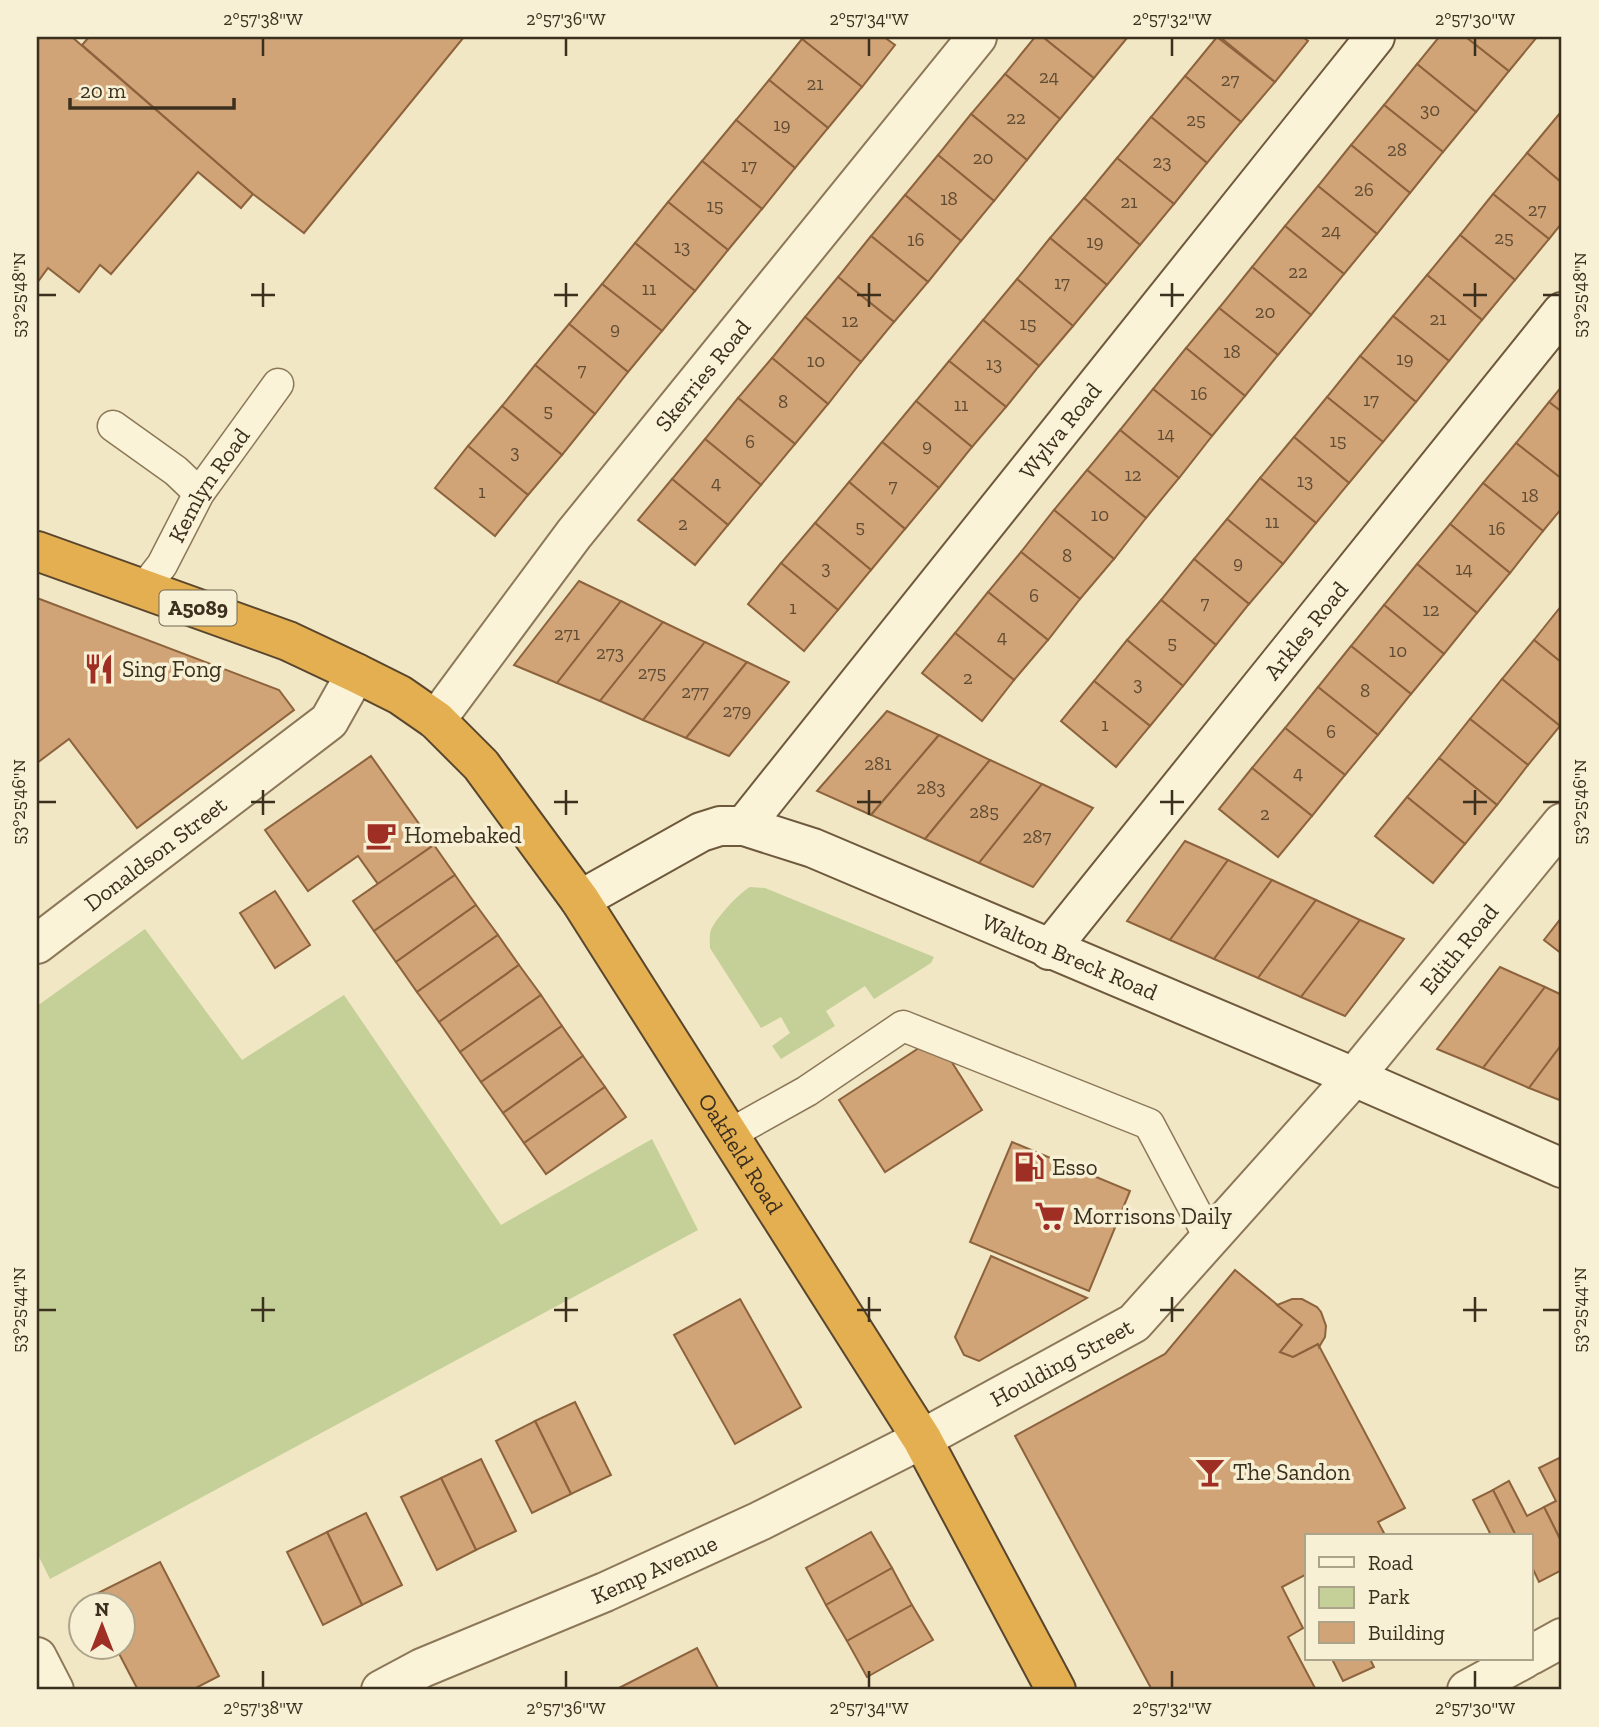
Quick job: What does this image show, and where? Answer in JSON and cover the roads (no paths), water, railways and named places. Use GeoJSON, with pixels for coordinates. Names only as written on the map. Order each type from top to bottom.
{"type":"FeatureCollection","features":[{"type":"Feature","properties":{"kind":"highway","name":"A5089"},"geometry":{"type":"LineString","coordinates":[[37,551],[288,641],[356,673]]}},
{"type":"Feature","properties":{"kind":"highway","name":"Oakfield Road"},"geometry":{"type":"LineString","coordinates":[[356,673],[400,695],[436,720],[481,765],[580,900],[922,1439],[1056,1690]]}},
{"type":"Feature","properties":{"kind":"street","name":"Skerries Road"},"geometry":{"type":"LineString","coordinates":[[436,720],[574,534],[977,37]]}},
{"type":"Feature","properties":{"kind":"street","name":"Wylva Road"},"geometry":{"type":"LineString","coordinates":[[744,825],[1375,37]]}},
{"type":"Feature","properties":{"kind":"street","name":"Arkles Road"},"geometry":{"type":"LineString","coordinates":[[1049,950],[1562,312]]}},
{"type":"Feature","properties":{"kind":"street","name":"Donaldson Street"},"geometry":{"type":"LineString","coordinates":[[37,944],[329,721],[356,673]]}},
{"type":"Feature","properties":{"kind":"street","name":"Edith Road"},"geometry":{"type":"LineString","coordinates":[[1354,1077],[1562,823]]}},
{"type":"Feature","properties":{"kind":"street","name":"Walton Breck Road"},"geometry":{"type":"LineString","coordinates":[[580,900],[701,832],[720,826],[744,825],[813,848],[1562,1168]]}},
{"type":"Feature","properties":{"kind":"street","name":"Houlding Street"},"geometry":{"type":"LineString","coordinates":[[922,1439],[1134,1323],[1354,1077]]}},
{"type":"Feature","properties":{"kind":"street","name":"Kemp Avenue"},"geometry":{"type":"LineString","coordinates":[[381,1690],[422,1668],[605,1592],[748,1526],[922,1439]]}},
{"type":"Feature","properties":{"kind":"street"},"geometry":{"type":"LineString","coordinates":[[1532,1654],[1562,1638]]}},
{"type":"Feature","properties":{"kind":"street"},"geometry":{"type":"LineString","coordinates":[[37,1657],[54,1690]]}},
{"type":"Feature","properties":{"kind":"street"},"geometry":{"type":"LineString","coordinates":[[1467,1690],[1522,1660]]}},
{"type":"Feature","properties":{"kind":"lane","name":"Kemlyn Road"},"geometry":{"type":"LineString","coordinates":[[144,588],[162,565],[199,493],[278,384]]}},
{"type":"Feature","properties":{"kind":"lane"},"geometry":{"type":"LineString","coordinates":[[113,426],[176,471],[199,493]]}},
{"type":"Feature","properties":{"kind":"lane"},"geometry":{"type":"LineString","coordinates":[[730,1134],[807,1091],[903,1027],[1149,1124],[1210,1239]]}},
{"type":"Feature","properties":{"kind":"place","name":"Sing Fong"},"geometry":{"type":"Point","coordinates":[99,669]}},
{"type":"Feature","properties":{"kind":"place","name":"Homebaked"},"geometry":{"type":"Point","coordinates":[381,835]}},
{"type":"Feature","properties":{"kind":"place","name":"Esso"},"geometry":{"type":"Point","coordinates":[1029,1167]}},
{"type":"Feature","properties":{"kind":"place","name":"Morrisons Daily"},"geometry":{"type":"Point","coordinates":[1050,1216]}},
{"type":"Feature","properties":{"kind":"place","name":"The Sandon"},"geometry":{"type":"Point","coordinates":[1210,1472]}}]}
